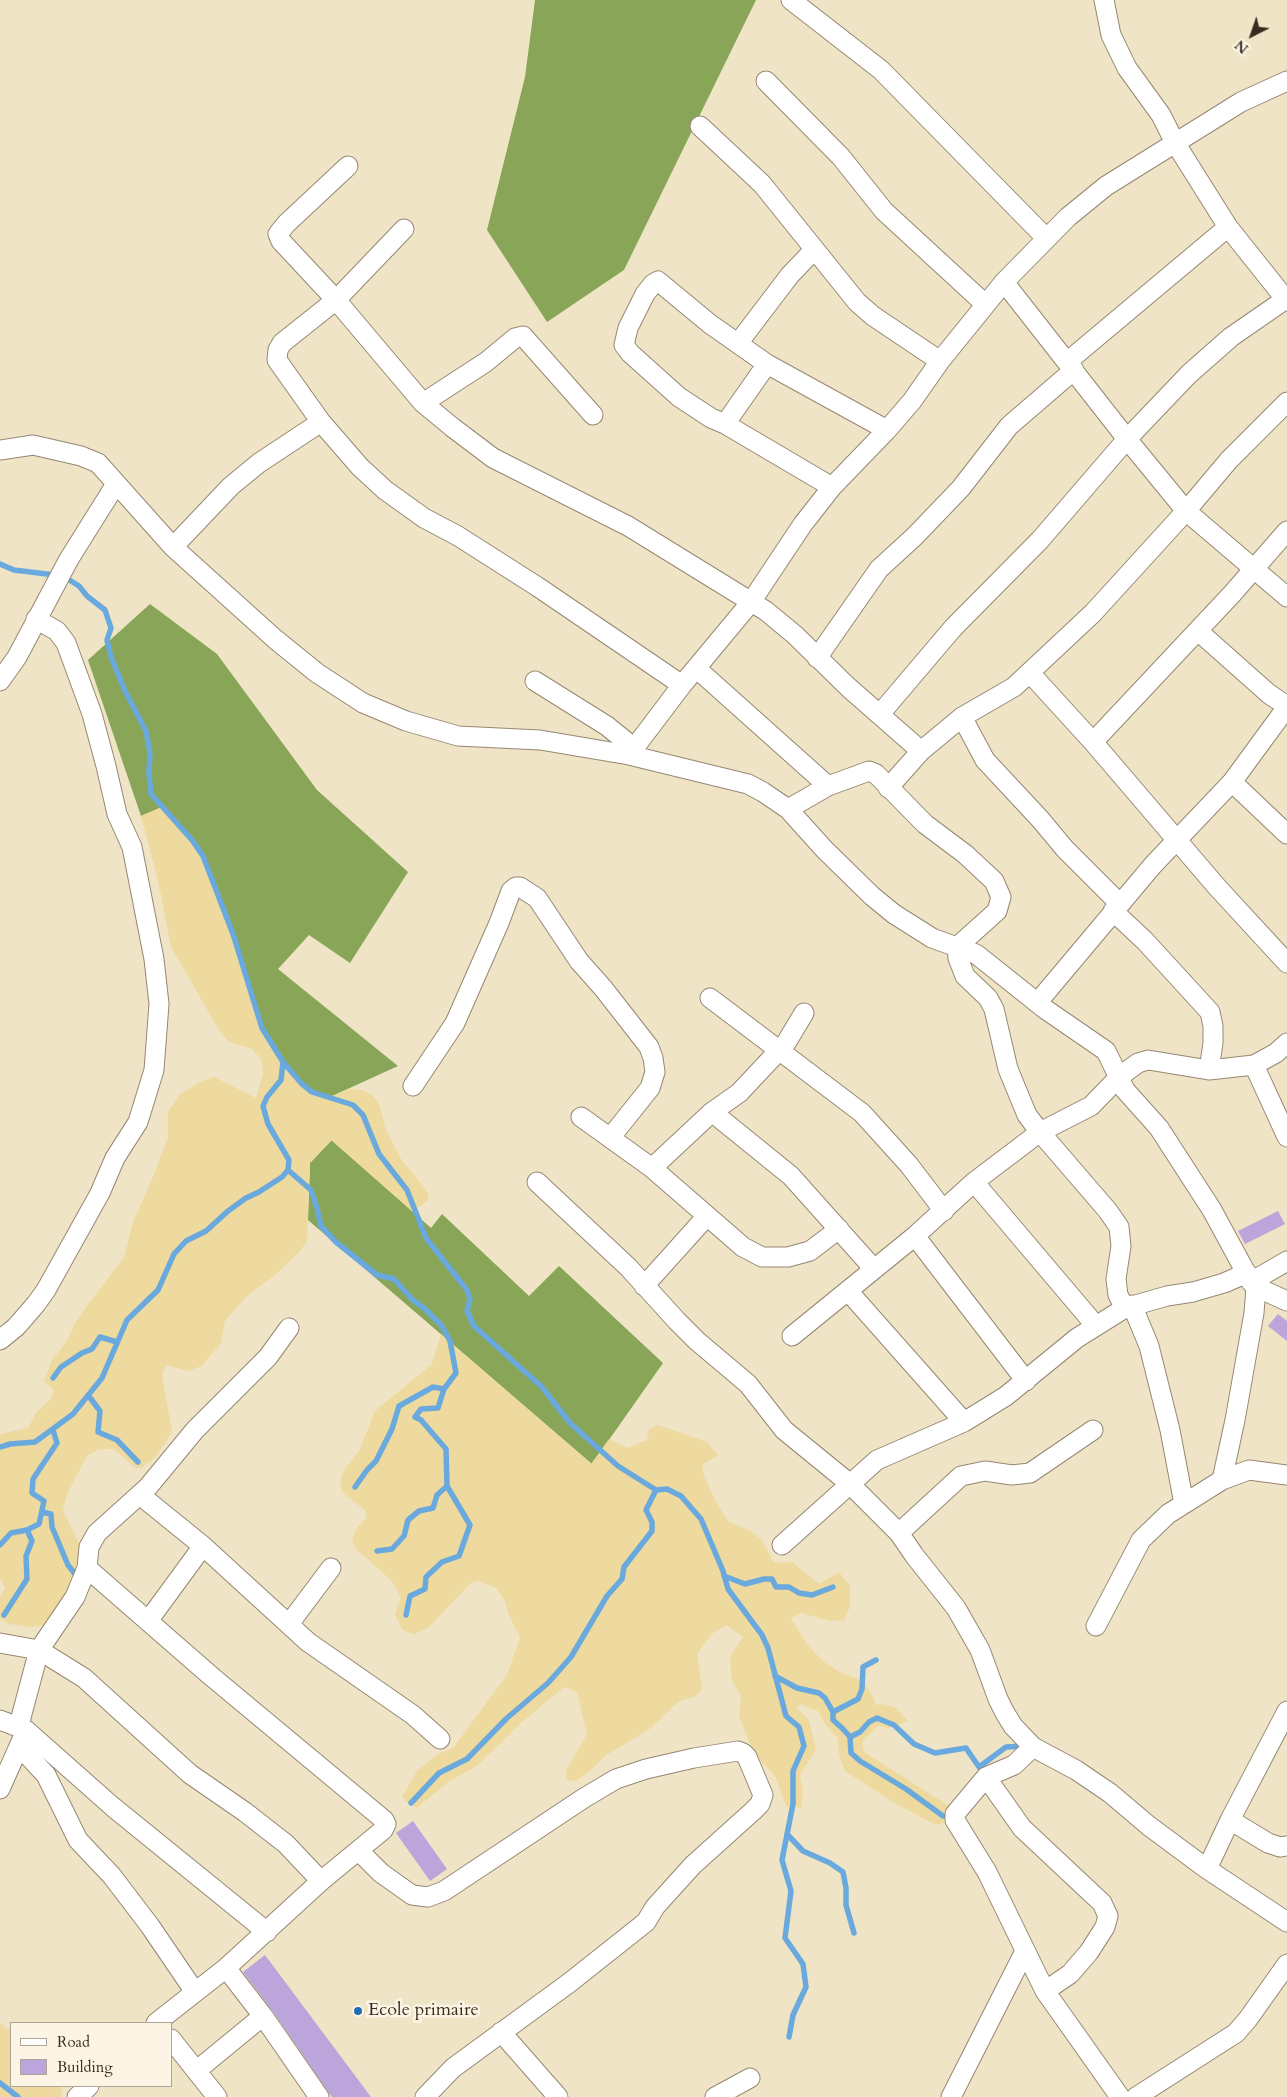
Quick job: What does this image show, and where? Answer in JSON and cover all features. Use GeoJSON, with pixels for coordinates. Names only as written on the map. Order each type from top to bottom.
{"type":"FeatureCollection","features":[{"type":"Feature","properties":{"kind":"street"},"geometry":{"type":"LineString","coordinates":[[791,0],[881,70],[1046,238]]}},
{"type":"Feature","properties":{"kind":"street"},"geometry":{"type":"LineString","coordinates":[[880,714],[953,628],[1040,540],[1127,439],[1189,374],[1245,326],[1286,300],[1228,227],[1174,142],[1161,115],[1127,68],[1111,35],[1104,0]]}},
{"type":"Feature","properties":{"kind":"street"},"geometry":{"type":"LineString","coordinates":[[766,81],[841,157],[884,211],[986,304]]}},
{"type":"Feature","properties":{"kind":"street"},"geometry":{"type":"LineString","coordinates":[[632,752],[682,685],[751,602],[803,524],[832,487],[912,401],[940,361],[1004,282],[1046,238],[1106,186],[1241,102],[1287,81]]}},
{"type":"Feature","properties":{"kind":"street"},"geometry":{"type":"LineString","coordinates":[[700,126],[762,184],[857,302],[873,316],[940,361]]}},
{"type":"Feature","properties":{"kind":"street"},"geometry":{"type":"LineString","coordinates":[[348,166],[286,224],[278,234],[281,241],[336,300],[423,403],[493,458],[628,526],[766,611],[795,634],[817,658],[921,751]]}},
{"type":"Feature","properties":{"kind":"street"},"geometry":{"type":"LineString","coordinates":[[817,658],[879,569],[915,536],[961,488],[1009,426],[1070,366],[1228,227]]}},
{"type":"Feature","properties":{"kind":"street"},"geometry":{"type":"LineString","coordinates":[[404,229],[336,300],[282,343],[278,350],[277,360],[322,422],[360,468],[385,490],[424,518],[458,536],[538,587],[682,685]]}},
{"type":"Feature","properties":{"kind":"street"},"geometry":{"type":"LineString","coordinates":[[739,342],[790,275],[814,250]]}},
{"type":"Feature","properties":{"kind":"street"},"geometry":{"type":"LineString","coordinates":[[832,487],[725,424],[710,418],[679,397],[630,353],[624,345],[628,328],[638,306],[653,284],[658,281],[710,324],[739,342],[767,364],[887,430]]}},
{"type":"Feature","properties":{"kind":"street"},"geometry":{"type":"LineString","coordinates":[[1004,282],[1186,511],[1287,597]]}},
{"type":"Feature","properties":{"kind":"street"},"geometry":{"type":"LineString","coordinates":[[423,403],[486,362],[515,338],[523,336],[593,415]]}},
{"type":"Feature","properties":{"kind":"street"},"geometry":{"type":"LineString","coordinates":[[725,424],[767,364]]}},
{"type":"Feature","properties":{"kind":"street"},"geometry":{"type":"LineString","coordinates":[[888,788],[921,751],[962,717],[1014,686],[1093,613],[1230,460],[1287,402]]}},
{"type":"Feature","properties":{"kind":"street"},"geometry":{"type":"LineString","coordinates":[[173,547],[231,486],[258,463],[322,422]]}},
{"type":"Feature","properties":{"kind":"street"},"geometry":{"type":"LineString","coordinates":[[0,450],[33,445],[81,456],[98,463],[173,547],[275,638],[318,673],[363,703],[406,721],[458,736],[540,740],[632,752],[748,784],[763,792],[788,809],[824,849],[872,896],[894,914],[932,938],[976,954],[1067,1026],[1106,1051],[1120,1076],[1125,1090],[1158,1128],[1212,1210],[1251,1281],[1254,1313],[1236,1420],[1222,1480]]}},
{"type":"Feature","properties":{"kind":"street"},"geometry":{"type":"LineString","coordinates":[[0,681],[17,658],[69,559],[116,484]]}},
{"type":"Feature","properties":{"kind":"street"},"geometry":{"type":"LineString","coordinates":[[1093,742],[1198,631],[1287,531]]}},
{"type":"Feature","properties":{"kind":"street"},"geometry":{"type":"LineString","coordinates":[[0,1340],[16,1327],[46,1290],[100,1193],[115,1158],[138,1122],[154,1070],[159,1004],[154,959],[132,847],[116,814],[92,714],[66,644],[57,631],[36,619]]}},
{"type":"Feature","properties":{"kind":"street"},"geometry":{"type":"LineString","coordinates":[[1037,1003],[1152,865],[1232,782],[1287,707],[1269,694],[1198,631]]}},
{"type":"Feature","properties":{"kind":"street"},"geometry":{"type":"LineString","coordinates":[[696,668],[828,786]]}},
{"type":"Feature","properties":{"kind":"street"},"geometry":{"type":"LineString","coordinates":[[1030,673],[1093,742],[1247,921],[1287,963]]}},
{"type":"Feature","properties":{"kind":"street"},"geometry":{"type":"LineString","coordinates":[[535,681],[607,726],[632,752]]}},
{"type":"Feature","properties":{"kind":"street"},"geometry":{"type":"LineString","coordinates":[[962,717],[985,760],[1040,819],[1145,941],[1210,1012],[1213,1026],[1210,1070]]}},
{"type":"Feature","properties":{"kind":"street"},"geometry":{"type":"LineString","coordinates":[[788,809],[828,786],[868,771],[876,774],[925,824],[965,854],[994,881],[1001,896],[997,911],[957,947]]}},
{"type":"Feature","properties":{"kind":"street"},"geometry":{"type":"LineString","coordinates":[[1232,782],[1287,834]]}},
{"type":"Feature","properties":{"kind":"street"},"geometry":{"type":"LineString","coordinates":[[413,1086],[455,1023],[511,891],[516,887],[520,887],[537,898],[579,961],[603,988],[649,1047],[653,1058],[655,1072],[650,1088],[610,1138]]}},
{"type":"Feature","properties":{"kind":"street"},"geometry":{"type":"LineString","coordinates":[[957,947],[958,958],[965,976],[988,998],[994,1009],[1008,1069],[1027,1115],[1108,1211],[1119,1227],[1121,1246],[1116,1278],[1118,1295],[1129,1307],[1149,1346],[1170,1430],[1184,1504]]}},
{"type":"Feature","properties":{"kind":"street"},"geometry":{"type":"LineString","coordinates":[[710,998],[862,1113],[909,1166],[944,1210]]}},
{"type":"Feature","properties":{"kind":"street"},"geometry":{"type":"LineString","coordinates":[[652,1168],[712,1112],[739,1092],[791,1035],[804,1013]]}},
{"type":"Feature","properties":{"kind":"street"},"geometry":{"type":"LineString","coordinates":[[792,1336],[915,1236],[974,1182],[1040,1132],[1091,1106],[1120,1076],[1138,1063],[1148,1060],[1210,1070],[1254,1065],[1276,1052],[1287,1042]]}},
{"type":"Feature","properties":{"kind":"street"},"geometry":{"type":"LineString","coordinates":[[1254,1065],[1287,1137]]}},
{"type":"Feature","properties":{"kind":"street"},"geometry":{"type":"LineString","coordinates":[[712,1112],[791,1176],[874,1268]]}},
{"type":"Feature","properties":{"kind":"street"},"geometry":{"type":"LineString","coordinates":[[581,1117],[652,1168],[743,1247],[762,1257],[788,1257],[810,1251],[839,1229]]}},
{"type":"Feature","properties":{"kind":"street"},"geometry":{"type":"LineString","coordinates":[[537,1182],[628,1267],[696,1341],[748,1384],[784,1430],[849,1483],[899,1533],[956,1608],[980,1650],[1005,1713],[1013,1726],[1033,1747],[1076,1770],[1110,1793],[1149,1826],[1207,1869],[1287,1922]]}},
{"type":"Feature","properties":{"kind":"street"},"geometry":{"type":"LineString","coordinates":[[974,1182],[1096,1326]]}},
{"type":"Feature","properties":{"kind":"street"},"geometry":{"type":"LineString","coordinates":[[644,1286],[707,1216]]}},
{"type":"Feature","properties":{"kind":"street"},"geometry":{"type":"LineString","coordinates":[[915,1236],[1026,1380]]}},
{"type":"Feature","properties":{"kind":"street"},"geometry":{"type":"LineString","coordinates":[[782,1545],[849,1483],[877,1460],[964,1422],[1026,1380],[1046,1362],[1096,1326],[1129,1307],[1224,1283],[1251,1281],[1287,1261]]}},
{"type":"Feature","properties":{"kind":"street"},"geometry":{"type":"LineString","coordinates":[[1251,1281],[1287,1301]]}},
{"type":"Feature","properties":{"kind":"street"},"geometry":{"type":"LineString","coordinates":[[848,1291],[964,1422]]}},
{"type":"Feature","properties":{"kind":"street"},"geometry":{"type":"LineString","coordinates":[[0,1789],[22,1734],[39,1650],[75,1597],[87,1568],[89,1547],[97,1533],[140,1495],[195,1430],[268,1357],[289,1328]]}},
{"type":"Feature","properties":{"kind":"street"},"geometry":{"type":"LineString","coordinates":[[899,1533],[961,1476],[985,1471],[1012,1475],[1030,1474],[1093,1430]]}},
{"type":"Feature","properties":{"kind":"street"},"geometry":{"type":"LineString","coordinates":[[1096,1626],[1141,1540],[1168,1514],[1222,1480],[1249,1470],[1287,1475]]}},
{"type":"Feature","properties":{"kind":"street"},"geometry":{"type":"LineString","coordinates":[[140,1495],[203,1546],[308,1642],[413,1715],[440,1739]]}},
{"type":"Feature","properties":{"kind":"street"},"geometry":{"type":"LineString","coordinates":[[148,1621],[203,1546]]}},
{"type":"Feature","properties":{"kind":"street"},"geometry":{"type":"LineString","coordinates":[[87,1568],[211,1676],[384,1820],[386,1824],[383,1830],[321,1881],[226,1968],[158,2022]]}},
{"type":"Feature","properties":{"kind":"street"},"geometry":{"type":"LineString","coordinates":[[288,1624],[331,1568]]}},
{"type":"Feature","properties":{"kind":"street"},"geometry":{"type":"LineString","coordinates":[[0,1643],[39,1650],[84,1678],[190,1774],[246,1812],[286,1844],[321,1881]]}},
{"type":"Feature","properties":{"kind":"street"},"geometry":{"type":"LineString","coordinates":[[1207,1869],[1287,1710]]}},
{"type":"Feature","properties":{"kind":"street"},"geometry":{"type":"LineString","coordinates":[[0,1720],[22,1734],[267,1932]]}},
{"type":"Feature","properties":{"kind":"street"},"geometry":{"type":"LineString","coordinates":[[22,1734],[46,1775],[78,1840],[112,1876],[150,1926],[194,1992]]}},
{"type":"Feature","properties":{"kind":"street"},"geometry":{"type":"LineString","coordinates":[[1033,1747],[1014,1765],[986,1777],[961,1807],[956,1814],[955,1820],[987,1872],[1044,1991],[1120,2097]]}},
{"type":"Feature","properties":{"kind":"street"},"geometry":{"type":"LineString","coordinates":[[359,1851],[381,1873],[412,1896],[428,1897],[444,1891],[584,1798],[616,1779],[646,1769],[694,1758],[738,1751],[747,1756],[763,1795],[760,1804],[693,1865],[656,1907],[646,1922],[569,1983],[453,2068],[433,2094]]}},
{"type":"Feature","properties":{"kind":"street"},"geometry":{"type":"LineString","coordinates":[[986,1777],[1022,1828],[1102,1903],[1108,1916],[1105,1927],[1089,1952],[1070,1974],[1044,1991]]}},
{"type":"Feature","properties":{"kind":"street"},"geometry":{"type":"LineString","coordinates":[[1230,1820],[1268,1844],[1280,1848],[1287,1846]]}},
{"type":"Feature","properties":{"kind":"street"},"geometry":{"type":"LineString","coordinates":[[951,2097],[1024,1951]]}},
{"type":"Feature","properties":{"kind":"street"},"geometry":{"type":"LineString","coordinates":[[1136,2097],[1236,2033],[1287,1964]]}},
{"type":"Feature","properties":{"kind":"street"},"geometry":{"type":"LineString","coordinates":[[226,1968],[263,2016],[319,2097]]}},
{"type":"Feature","properties":{"kind":"street"},"geometry":{"type":"LineString","coordinates":[[196,2071],[263,2016]]}},
{"type":"Feature","properties":{"kind":"street"},"geometry":{"type":"LineString","coordinates":[[501,2032],[558,2097]]}},
{"type":"Feature","properties":{"kind":"street"},"geometry":{"type":"LineString","coordinates":[[172,2040],[217,2097]]}},
{"type":"Feature","properties":{"kind":"street"},"geometry":{"type":"LineString","coordinates":[[715,2097],[750,2078]]}},
{"type":"Feature","properties":{"kind":"street"},"geometry":{"type":"LineString","coordinates":[[77,2097],[88,2087]]}},
{"type":"Feature","properties":{"kind":"green space"},"geometry":{"type":"Polygon","coordinates":[[[535,0],[756,0],[624,270],[547,322],[487,230],[525,77],[535,0]]]}},
{"type":"Feature","properties":{"kind":"green space"},"geometry":{"type":"Polygon","coordinates":[[[150,604],[217,654],[317,790],[408,872],[350,963],[309,935],[278,969],[398,1066],[330,1097],[312,1092],[302,1084],[283,1062],[262,1028],[233,934],[169,815],[162,807],[141,816],[88,660],[150,604]]]}},
{"type":"Feature","properties":{"kind":"green space"},"geometry":{"type":"Polygon","coordinates":[[[332,1140],[431,1228],[442,1214],[529,1296],[559,1266],[663,1363],[592,1464],[308,1220],[310,1163],[332,1140]]]}},
{"type":"Feature","properties":{"kind":"sand"},"geometry":{"type":"Polygon","coordinates":[[[162,807],[192,840],[203,856],[233,934],[262,1028],[283,1062],[302,1084],[312,1092],[330,1097],[348,1089],[362,1090],[371,1094],[379,1103],[386,1130],[401,1159],[424,1187],[428,1194],[428,1200],[413,1212],[331,1140],[310,1163],[307,1241],[300,1251],[275,1275],[246,1297],[225,1321],[221,1343],[202,1366],[188,1371],[166,1365],[162,1375],[172,1432],[155,1458],[141,1468],[135,1468],[114,1449],[99,1449],[87,1456],[67,1494],[63,1511],[90,1566],[45,1625],[29,1627],[9,1624],[0,1619],[0,1597],[5,1588],[0,1578],[0,1434],[28,1428],[36,1413],[50,1400],[54,1390],[44,1381],[52,1360],[67,1341],[75,1323],[124,1257],[133,1222],[168,1137],[168,1112],[180,1094],[200,1082],[214,1077],[256,1098],[263,1074],[262,1060],[252,1049],[229,1042],[220,1032],[171,947],[158,880],[141,816],[162,807]]]}},
{"type":"Feature","properties":{"kind":"sand"},"geometry":{"type":"Polygon","coordinates":[[[441,1334],[591,1464],[609,1439],[627,1448],[647,1440],[649,1429],[658,1425],[707,1442],[718,1455],[702,1465],[704,1476],[717,1504],[729,1522],[751,1531],[762,1540],[774,1563],[792,1562],[819,1584],[839,1572],[850,1586],[850,1607],[844,1620],[830,1621],[801,1613],[791,1618],[807,1644],[824,1662],[840,1672],[863,1681],[875,1700],[875,1705],[883,1704],[896,1708],[908,1721],[889,1728],[878,1726],[862,1742],[864,1752],[952,1808],[949,1821],[936,1825],[898,1805],[845,1771],[839,1755],[838,1738],[827,1727],[818,1711],[800,1704],[797,1708],[809,1720],[816,1750],[800,1775],[803,1791],[801,1808],[786,1806],[775,1776],[760,1760],[750,1744],[739,1716],[741,1696],[732,1681],[730,1657],[743,1637],[726,1625],[713,1633],[697,1654],[702,1688],[696,1696],[679,1701],[651,1728],[605,1756],[576,1781],[567,1780],[566,1771],[587,1734],[577,1692],[564,1687],[522,1722],[478,1765],[448,1782],[417,1808],[406,1802],[402,1797],[417,1771],[438,1754],[453,1748],[507,1675],[520,1637],[509,1616],[505,1601],[496,1588],[479,1581],[471,1583],[428,1628],[414,1634],[402,1630],[395,1614],[401,1598],[392,1581],[356,1549],[352,1539],[357,1528],[367,1517],[365,1510],[343,1493],[340,1482],[345,1468],[359,1451],[375,1411],[432,1364],[441,1334]]]}},
{"type":"Feature","properties":{"kind":"sand"},"geometry":{"type":"Polygon","coordinates":[[[0,2023],[10,2030],[10,2087],[60,2087],[62,2094],[60,2097],[0,2097],[0,2023]]]}},
{"type":"Feature","properties":{"kind":"building"},"geometry":{"type":"Polygon","coordinates":[[[1278,1211],[1285,1224],[1245,1244],[1238,1231],[1278,1211]]]}},
{"type":"Feature","properties":{"kind":"building"},"geometry":{"type":"Polygon","coordinates":[[[1278,1314],[1287,1321],[1287,1341],[1268,1326],[1278,1314]]]}},
{"type":"Feature","properties":{"kind":"building"},"geometry":{"type":"Polygon","coordinates":[[[413,1821],[447,1869],[430,1881],[396,1833],[413,1821]]]}},
{"type":"Feature","properties":{"kind":"building"},"geometry":{"type":"Polygon","coordinates":[[[265,1955],[371,2097],[332,2097],[329,2093],[272,2010],[243,1972],[265,1955]]]}},
{"type":"Feature","properties":{"kind":"waterway"},"geometry":{"type":"LineString","coordinates":[[0,564],[14,570],[63,576],[79,586],[87,596],[105,610],[111,628],[107,640],[111,657],[126,693],[146,731],[150,753],[151,794],[192,840],[203,856],[233,934],[262,1028],[283,1062],[302,1084],[312,1092],[353,1105],[363,1115],[379,1154],[407,1190],[426,1238],[467,1290],[470,1299],[467,1311],[474,1326],[542,1387],[570,1423],[618,1466],[656,1490],[667,1489],[681,1496],[701,1519],[723,1571],[728,1589],[762,1635],[768,1648],[786,1716],[799,1727],[804,1746],[793,1771],[793,1804],[782,1860],[791,1891],[785,1938],[803,1964],[806,1987],[793,2015],[789,2037]]}},
{"type":"Feature","properties":{"kind":"waterway"},"geometry":{"type":"LineString","coordinates":[[0,1447],[10,1444],[35,1442],[73,1414],[102,1378],[127,1320],[158,1290],[174,1254],[186,1241],[206,1231],[228,1211],[282,1177],[288,1170],[289,1160],[268,1124],[263,1106],[267,1097],[281,1080],[283,1062]]}},
{"type":"Feature","properties":{"kind":"waterway"},"geometry":{"type":"LineString","coordinates":[[288,1170],[311,1190],[321,1226],[336,1242],[377,1275],[394,1279],[413,1300],[442,1326],[450,1341],[456,1373],[444,1389],[438,1408],[421,1409],[415,1417],[421,1420],[446,1449],[447,1486],[470,1525],[459,1556],[442,1562],[426,1577],[425,1589],[410,1596],[406,1615]]}},
{"type":"Feature","properties":{"kind":"waterway"},"geometry":{"type":"LineString","coordinates":[[53,1378],[61,1367],[82,1353],[92,1349],[100,1337],[117,1342]]}},
{"type":"Feature","properties":{"kind":"waterway"},"geometry":{"type":"LineString","coordinates":[[355,1487],[376,1461],[392,1429],[399,1406],[433,1387],[444,1389]]}},
{"type":"Feature","properties":{"kind":"waterway"},"geometry":{"type":"LineString","coordinates":[[88,1395],[100,1411],[98,1432],[117,1440],[138,1462]]}},
{"type":"Feature","properties":{"kind":"waterway"},"geometry":{"type":"LineString","coordinates":[[0,1545],[11,1533],[27,1530],[39,1524],[44,1501],[32,1493],[33,1479],[57,1443],[53,1430]]}},
{"type":"Feature","properties":{"kind":"waterway"},"geometry":{"type":"LineString","coordinates":[[377,1551],[392,1549],[404,1536],[408,1520],[419,1511],[433,1508],[437,1495],[447,1486]]}},
{"type":"Feature","properties":{"kind":"waterway"},"geometry":{"type":"LineString","coordinates":[[411,1803],[439,1773],[467,1759],[507,1718],[548,1683],[571,1657],[607,1596],[622,1579],[624,1567],[652,1531],[652,1522],[646,1510],[656,1490]]}},
{"type":"Feature","properties":{"kind":"waterway"},"geometry":{"type":"LineString","coordinates":[[42,1512],[51,1514],[52,1527],[68,1565],[79,1579]]}},
{"type":"Feature","properties":{"kind":"waterway"},"geometry":{"type":"LineString","coordinates":[[4,1615],[27,1579],[26,1556],[32,1541],[27,1530]]}},
{"type":"Feature","properties":{"kind":"waterway"},"geometry":{"type":"LineString","coordinates":[[724,1576],[745,1584],[772,1579],[776,1587],[789,1587],[799,1593],[812,1595],[833,1587]]}},
{"type":"Feature","properties":{"kind":"waterway"},"geometry":{"type":"LineString","coordinates":[[833,1712],[858,1699],[862,1689],[863,1667],[876,1660]]}},
{"type":"Feature","properties":{"kind":"waterway"},"geometry":{"type":"LineString","coordinates":[[775,1676],[797,1688],[819,1693],[825,1698],[833,1712],[833,1720],[850,1737],[851,1753],[860,1761],[906,1789],[943,1816]]}},
{"type":"Feature","properties":{"kind":"waterway"},"geometry":{"type":"LineString","coordinates":[[850,1737],[860,1732],[869,1722],[877,1718],[894,1725],[914,1744],[935,1753],[966,1748],[979,1767],[1006,1747],[1026,1746]]}},
{"type":"Feature","properties":{"kind":"waterway"},"geometry":{"type":"LineString","coordinates":[[787,1834],[803,1851],[830,1863],[843,1872],[846,1888],[846,1905],[854,1933]]}},
{"type":"Feature","properties":{"kind":"waterway"},"geometry":{"type":"LineString","coordinates":[[0,2083],[18,2097]]}},
{"type":"Feature","properties":{"kind":"place","name":"Ecole primaire"},"geometry":{"type":"Point","coordinates":[358,2011]}}]}
